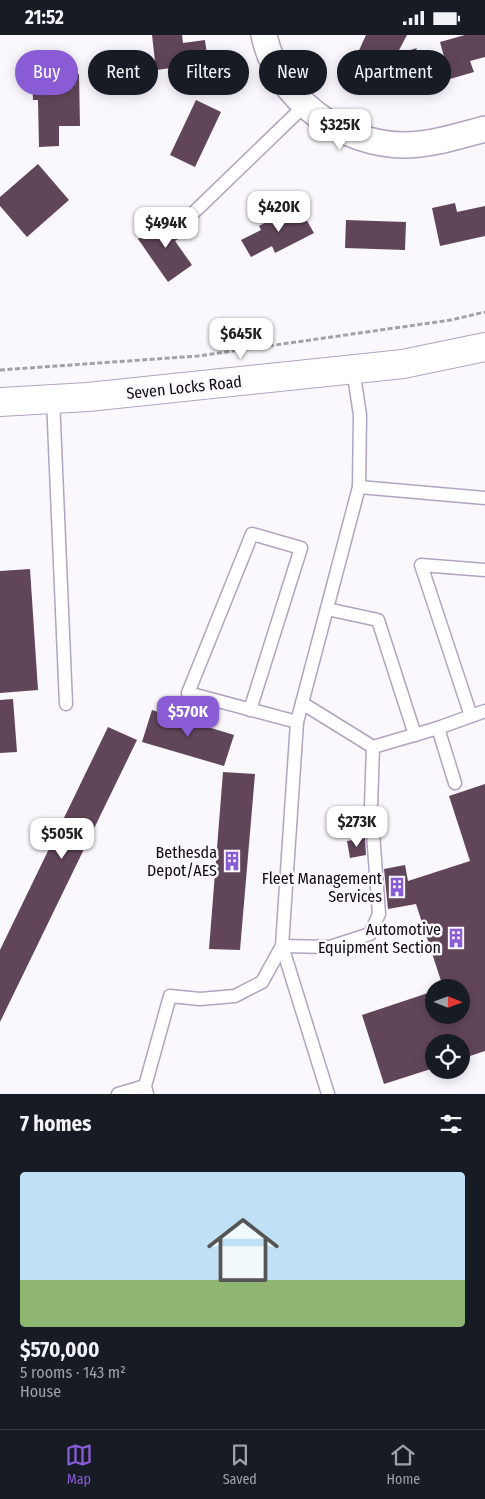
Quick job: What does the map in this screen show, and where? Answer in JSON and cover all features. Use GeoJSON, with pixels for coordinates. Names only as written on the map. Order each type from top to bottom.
{"type":"FeatureCollection","features":[{"type":"Feature","properties":{"kind":"main road","name":"Seven Locks Road"},"geometry":{"type":"LineString","coordinates":[[0,402],[88,397],[404,364],[485,347]]}},
{"type":"Feature","properties":{"kind":"street"},"geometry":{"type":"LineString","coordinates":[[264,35],[266,45],[282,78],[304,106],[338,128],[360,137],[406,145],[433,142],[485,129]]}},
{"type":"Feature","properties":{"kind":"lane"},"geometry":{"type":"LineString","coordinates":[[187,219],[304,106]]}},
{"type":"Feature","properties":{"kind":"lane"},"geometry":{"type":"LineString","coordinates":[[328,1094],[282,946],[297,722],[359,487],[360,415],[353,369]]}},
{"type":"Feature","properties":{"kind":"lane"},"geometry":{"type":"LineString","coordinates":[[53,399],[66,704]]}},
{"type":"Feature","properties":{"kind":"lane"},"geometry":{"type":"LineString","coordinates":[[359,487],[485,498]]}},
{"type":"Feature","properties":{"kind":"lane"},"geometry":{"type":"LineString","coordinates":[[250,709],[301,548],[252,534],[188,693],[297,722]]}},
{"type":"Feature","properties":{"kind":"lane"},"geometry":{"type":"LineString","coordinates":[[471,716],[421,565],[485,570]]}},
{"type":"Feature","properties":{"kind":"lane"},"geometry":{"type":"LineString","coordinates":[[327,609],[378,621],[415,735]]}},
{"type":"Feature","properties":{"kind":"lane"},"geometry":{"type":"LineString","coordinates":[[302,703],[373,747],[438,728],[485,711]]}},
{"type":"Feature","properties":{"kind":"lane"},"geometry":{"type":"LineString","coordinates":[[438,728],[455,783]]}},
{"type":"Feature","properties":{"kind":"lane"},"geometry":{"type":"LineString","coordinates":[[282,946],[330,947],[370,935],[378,914],[371,806],[373,747]]}},
{"type":"Feature","properties":{"kind":"lane"},"geometry":{"type":"LineString","coordinates":[[118,1094],[146,1090],[170,996],[200,999],[235,995],[262,982],[282,946]]}},
{"type":"Feature","properties":{"kind":"path"},"geometry":{"type":"LineString","coordinates":[[0,370],[198,356],[451,321],[485,312]]}},
{"type":"Feature","properties":{"kind":"building"},"geometry":{"type":"Polygon","coordinates":[[[152,35],[182,35],[183,43],[205,40],[206,50],[168,50],[168,68],[158,70],[158,50],[154,50],[152,35]]]}},
{"type":"Feature","properties":{"kind":"building"},"geometry":{"type":"Polygon","coordinates":[[[366,35],[407,35],[399,50],[359,50],[366,35]]]}},
{"type":"Feature","properties":{"kind":"building"},"geometry":{"type":"Polygon","coordinates":[[[465,35],[485,35],[485,57],[470,61],[474,72],[451,79],[451,50],[442,50],[440,42],[465,35]]]}},
{"type":"Feature","properties":{"kind":"building"},"geometry":{"type":"Polygon","coordinates":[[[78,74],[80,126],[59,126],[59,146],[39,147],[38,100],[33,100],[33,95],[78,95],[78,74]]]}},
{"type":"Feature","properties":{"kind":"building"},"geometry":{"type":"Polygon","coordinates":[[[196,100],[221,112],[195,167],[170,155],[196,100]]]}},
{"type":"Feature","properties":{"kind":"building"},"geometry":{"type":"Polygon","coordinates":[[[38,164],[69,200],[27,237],[0,206],[0,197],[38,164]]]}},
{"type":"Feature","properties":{"kind":"building"},"geometry":{"type":"Polygon","coordinates":[[[455,203],[457,212],[485,206],[485,236],[440,246],[432,208],[455,203]]]}},
{"type":"Feature","properties":{"kind":"building"},"geometry":{"type":"Polygon","coordinates":[[[298,205],[314,233],[275,253],[272,246],[251,257],[241,240],[261,230],[259,226],[298,205]]]}},
{"type":"Feature","properties":{"kind":"building"},"geometry":{"type":"Polygon","coordinates":[[[169,217],[183,236],[175,241],[192,265],[168,282],[138,239],[169,217]]]}},
{"type":"Feature","properties":{"kind":"building"},"geometry":{"type":"Polygon","coordinates":[[[346,220],[406,222],[405,250],[345,248],[346,220]]]}},
{"type":"Feature","properties":{"kind":"building"},"geometry":{"type":"Polygon","coordinates":[[[30,569],[38,690],[0,693],[0,571],[30,569]]]}},
{"type":"Feature","properties":{"kind":"building"},"geometry":{"type":"Polygon","coordinates":[[[13,699],[17,752],[0,753],[0,700],[13,699]]]}},
{"type":"Feature","properties":{"kind":"building"},"geometry":{"type":"Polygon","coordinates":[[[152,710],[234,735],[224,766],[142,742],[152,710]]]}},
{"type":"Feature","properties":{"kind":"building"},"geometry":{"type":"Polygon","coordinates":[[[108,727],[137,740],[0,1022],[0,950],[108,727]]]}},
{"type":"Feature","properties":{"kind":"building","name":"Bethesda Depot/AES"},"geometry":{"type":"Polygon","coordinates":[[[223,772],[255,774],[240,950],[209,949],[223,772]]]}},
{"type":"Feature","properties":{"kind":"building","name":"Automotive Equipment Section"},"geometry":{"type":"Polygon","coordinates":[[[485,784],[485,1051],[470,1056],[470,1034],[425,1034],[425,1071],[384,1084],[362,1015],[425,994],[425,1024],[470,1024],[470,979],[440,979],[416,904],[388,909],[384,869],[405,865],[408,881],[470,861],[449,796],[485,784]]]}},
{"type":"Feature","properties":{"kind":"building"},"geometry":{"type":"Polygon","coordinates":[[[365,838],[366,855],[350,858],[347,841],[365,838]]]}},
{"type":"Feature","properties":{"kind":"place","name":"Bethesda Depot/AES"},"geometry":{"type":"Point","coordinates":[232,861]}},
{"type":"Feature","properties":{"kind":"place","name":"Fleet Management Services"},"geometry":{"type":"Point","coordinates":[397,887]}},
{"type":"Feature","properties":{"kind":"place","name":"Automotive Equipment Section"},"geometry":{"type":"Point","coordinates":[456,938]}}]}
